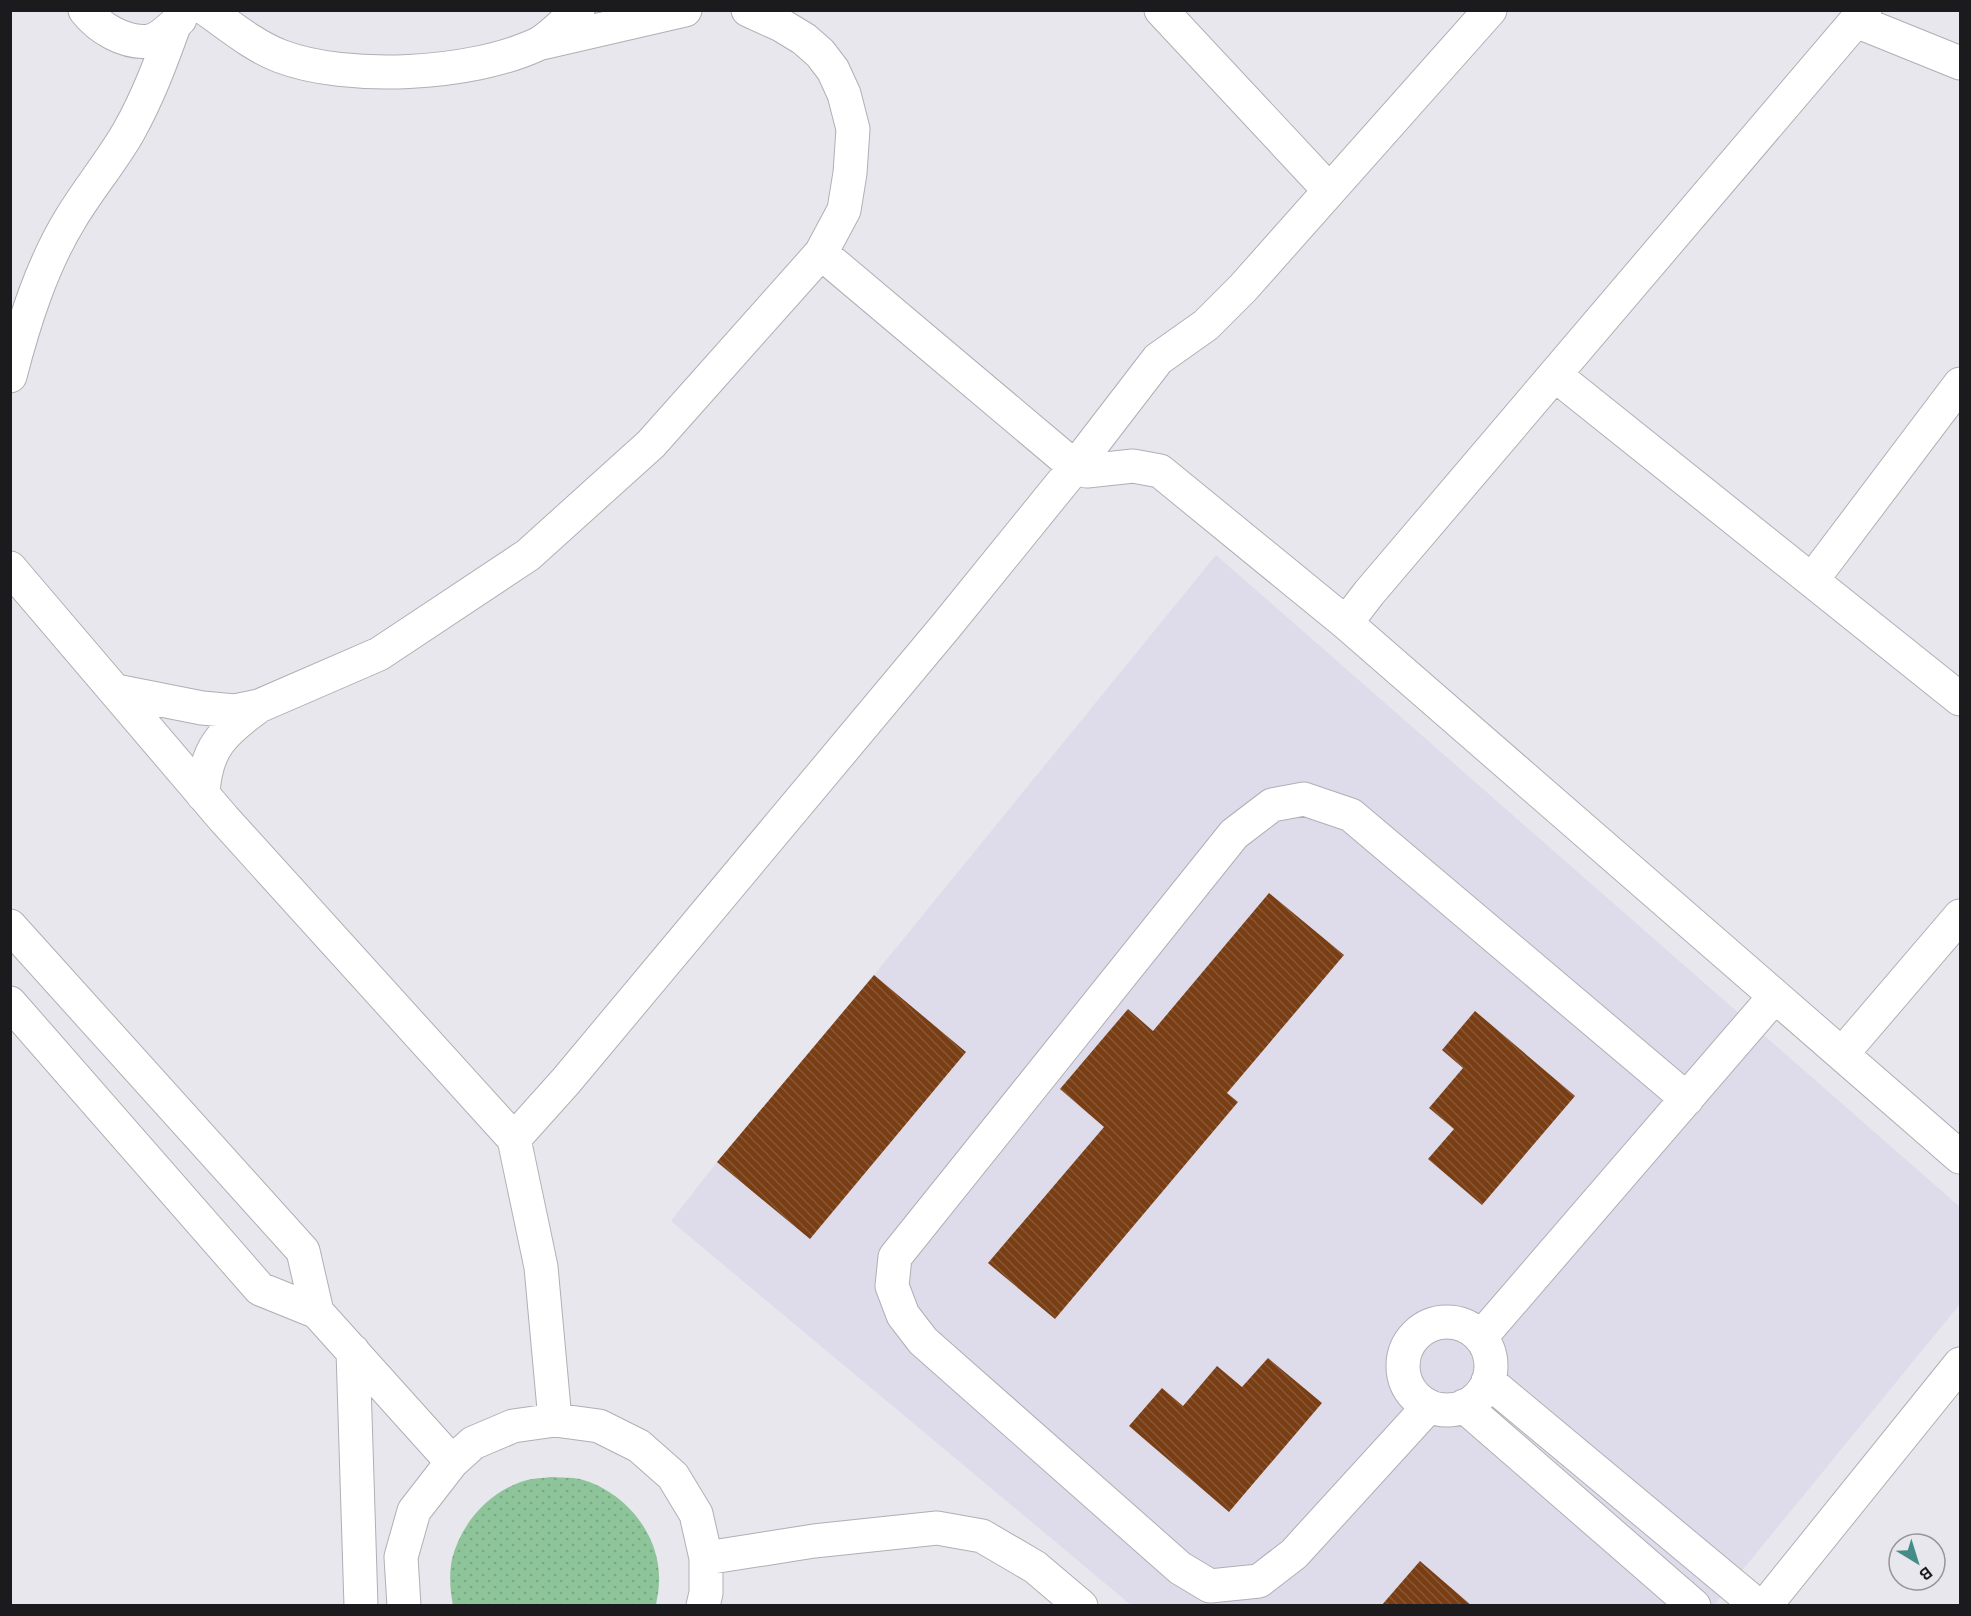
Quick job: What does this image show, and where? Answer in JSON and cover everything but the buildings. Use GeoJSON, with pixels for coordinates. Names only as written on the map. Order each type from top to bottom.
{"type":"FeatureCollection","features":[{"type":"Feature","properties":{"kind":"street"},"geometry":{"type":"LineString","coordinates":[[85,10],[97,22],[119,36],[135,41],[150,41],[180,18]]}},
{"type":"Feature","properties":{"kind":"street"},"geometry":{"type":"LineString","coordinates":[[207,10],[253,42],[279,56],[314,66],[383,72],[440,70],[501,57],[538,44],[685,10]]}},
{"type":"Feature","properties":{"kind":"street"},"geometry":{"type":"LineString","coordinates":[[538,44],[578,10]]}},
{"type":"Feature","properties":{"kind":"street"},"geometry":{"type":"LineString","coordinates":[[1161,10],[1329,190]]}},
{"type":"Feature","properties":{"kind":"street"},"geometry":{"type":"LineString","coordinates":[[514,1139],[566,1081],[945,626],[1075,467],[1158,360],[1206,325],[1243,288],[1490,10]]}},
{"type":"Feature","properties":{"kind":"street"},"geometry":{"type":"LineString","coordinates":[[203,795],[204,774],[218,740],[235,723],[259,706],[379,654],[528,555],[651,444],[821,253],[844,210],[850,173],[853,129],[844,94],[833,70],[820,53],[804,39],[751,11]]}},
{"type":"Feature","properties":{"kind":"street"},"geometry":{"type":"LineString","coordinates":[[1346,623],[1369,593],[1860,16],[1960,63]]}},
{"type":"Feature","properties":{"kind":"street"},"geometry":{"type":"LineString","coordinates":[[10,376],[29,314],[51,256],[70,219],[128,132],[158,71],[180,18]]}},
{"type":"Feature","properties":{"kind":"street"},"geometry":{"type":"LineString","coordinates":[[821,253],[1075,467],[1087,471],[1133,466],[1160,471],[1346,623],[1960,1157]]}},
{"type":"Feature","properties":{"kind":"street"},"geometry":{"type":"LineString","coordinates":[[1555,375],[1960,699]]}},
{"type":"Feature","properties":{"kind":"street"},"geometry":{"type":"LineString","coordinates":[[1812,580],[1960,384]]}},
{"type":"Feature","properties":{"kind":"street"},"geometry":{"type":"LineString","coordinates":[[10,568],[203,795],[514,1139],[541,1267],[555,1420]]}},
{"type":"Feature","properties":{"kind":"street"},"geometry":{"type":"LineString","coordinates":[[116,691],[201,708],[234,711],[259,706]]}},
{"type":"Feature","properties":{"kind":"street"},"geometry":{"type":"LineString","coordinates":[[1429,1406],[1294,1554],[1259,1581],[1210,1586],[1180,1568],[923,1341],[903,1315],[892,1286],[896,1257],[1234,834],[1272,805],[1304,799],[1351,815],[1687,1099]]}},
{"type":"Feature","properties":{"kind":"street"},"geometry":{"type":"LineString","coordinates":[[1842,1054],[1960,916]]}},
{"type":"Feature","properties":{"kind":"street"},"geometry":{"type":"LineString","coordinates":[[10,926],[303,1251],[317,1312]]}},
{"type":"Feature","properties":{"kind":"street"},"geometry":{"type":"LineString","coordinates":[[1480,1337],[1775,996]]}},
{"type":"Feature","properties":{"kind":"street"},"geometry":{"type":"LineString","coordinates":[[10,1003],[260,1289],[317,1312],[452,1462]]}},
{"type":"Feature","properties":{"kind":"street"},"geometry":{"type":"LineString","coordinates":[[1449,1321],[1466,1326],[1480,1337],[1489,1351],[1491,1366],[1488,1381],[1478,1396],[1464,1406],[1447,1410],[1429,1406],[1414,1397],[1405,1382],[1402,1364],[1406,1347],[1417,1333],[1432,1324],[1449,1321]]}},
{"type":"Feature","properties":{"kind":"street"},"geometry":{"type":"LineString","coordinates":[[353,1351],[361,1605]]}},
{"type":"Feature","properties":{"kind":"street"},"geometry":{"type":"LineString","coordinates":[[1765,1605],[1960,1364]]}},
{"type":"Feature","properties":{"kind":"street"},"geometry":{"type":"LineString","coordinates":[[1488,1381],[1758,1605]]}},
{"type":"Feature","properties":{"kind":"street"},"geometry":{"type":"LineString","coordinates":[[1464,1406],[1694,1605]]}},
{"type":"Feature","properties":{"kind":"street"},"geometry":{"type":"LineString","coordinates":[[404,1605],[401,1557],[414,1511],[452,1462],[473,1443],[513,1426],[555,1420],[599,1426],[639,1446],[673,1476],[696,1514],[706,1558],[706,1593],[703,1605]]}},
{"type":"Feature","properties":{"kind":"street"},"geometry":{"type":"LineString","coordinates":[[1530,1464],[1556,1438]]}},
{"type":"Feature","properties":{"kind":"street"},"geometry":{"type":"LineString","coordinates":[[1589,1516],[1616,1488]]}},
{"type":"Feature","properties":{"kind":"street"},"geometry":{"type":"LineString","coordinates":[[706,1558],[813,1541],[937,1528],[982,1536],[1035,1567],[1081,1605]]}},
{"type":"Feature","properties":{"kind":"shaded area"},"geometry":{"type":"Polygon","coordinates":[[[1216,555],[1960,1207],[1960,1304],[1714,1605],[1131,1605],[671,1221],[1216,555]]]}},
{"type":"Feature","properties":{"kind":"green space"},"geometry":{"type":"Polygon","coordinates":[[[552,1477],[577,1478],[596,1485],[625,1504],[637,1517],[654,1548],[658,1565],[659,1585],[656,1605],[453,1605],[450,1582],[452,1559],[469,1522],[488,1501],[511,1486],[527,1480],[552,1477]]]}}]}
